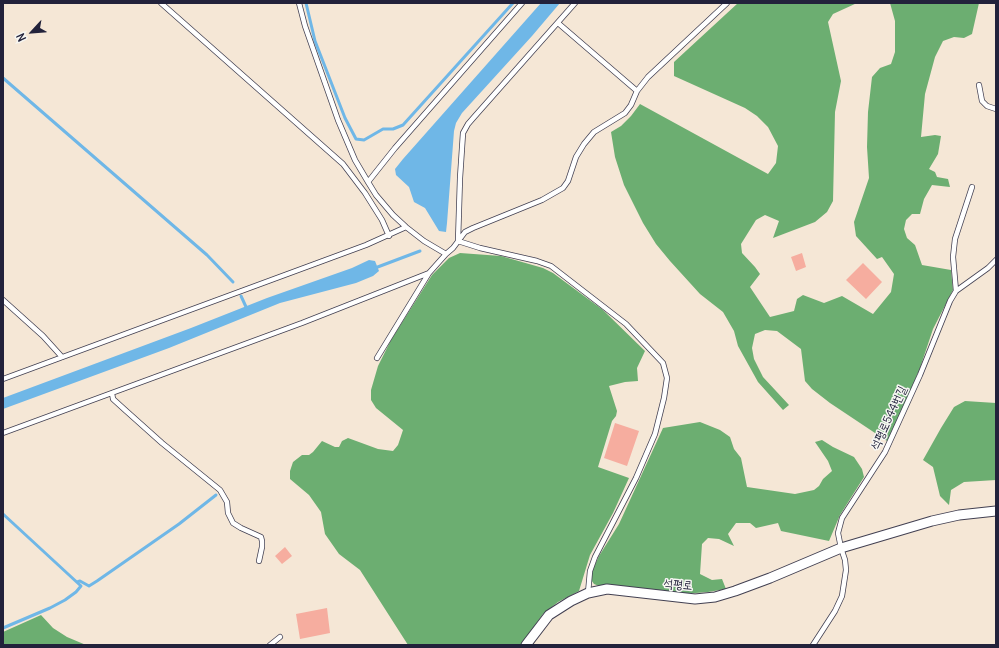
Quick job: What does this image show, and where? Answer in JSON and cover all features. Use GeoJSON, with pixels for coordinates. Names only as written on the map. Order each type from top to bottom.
{"type":"FeatureCollection","features":[{"type":"Feature","properties":{"kind":"street","name":"석평로"},"geometry":{"type":"LineString","coordinates":[[526,645],[550,615],[571,601],[588,593],[607,590],[695,599],[715,597],[770,578],[840,548],[952,516],[996,511]]}},
{"type":"Feature","properties":{"kind":"lane"},"geometry":{"type":"LineString","coordinates":[[161,3],[343,164],[365,193],[382,220],[389,236]]}},
{"type":"Feature","properties":{"kind":"lane"},"geometry":{"type":"LineString","coordinates":[[299,3],[305,26],[338,120],[355,160],[368,182],[393,215],[424,241],[446,254]]}},
{"type":"Feature","properties":{"kind":"lane"},"geometry":{"type":"LineString","coordinates":[[368,182],[395,148],[522,3]]}},
{"type":"Feature","properties":{"kind":"lane"},"geometry":{"type":"LineString","coordinates":[[458,241],[463,133],[468,124],[576,3]]}},
{"type":"Feature","properties":{"kind":"lane"},"geometry":{"type":"LineString","coordinates":[[377,358],[429,273],[465,232],[542,200],[563,188],[568,181],[576,157],[594,132],[625,113],[648,77],[664,60],[727,3]]}},
{"type":"Feature","properties":{"kind":"lane"},"geometry":{"type":"LineString","coordinates":[[558,23],[638,91]]}},
{"type":"Feature","properties":{"kind":"lane"},"geometry":{"type":"LineString","coordinates":[[979,85],[982,101],[987,106],[996,108]]}},
{"type":"Feature","properties":{"kind":"lane"},"geometry":{"type":"LineString","coordinates":[[956,291],[953,257],[955,239],[972,187]]}},
{"type":"Feature","properties":{"kind":"lane"},"geometry":{"type":"LineString","coordinates":[[3,379],[366,245],[389,236],[406,227]]}},
{"type":"Feature","properties":{"kind":"lane"},"geometry":{"type":"LineString","coordinates":[[458,241],[551,266],[626,324],[663,363],[667,378],[664,398],[655,434],[636,478],[595,557],[590,571],[588,593]]}},
{"type":"Feature","properties":{"kind":"lane","name":"석평로544번길"},"geometry":{"type":"LineString","coordinates":[[840,548],[838,533],[842,518],[885,452],[920,375],[950,301],[956,291],[988,268],[996,260]]}},
{"type":"Feature","properties":{"kind":"lane"},"geometry":{"type":"LineString","coordinates":[[3,433],[309,321],[429,273]]}},
{"type":"Feature","properties":{"kind":"lane"},"geometry":{"type":"LineString","coordinates":[[3,300],[43,336],[62,358]]}},
{"type":"Feature","properties":{"kind":"lane"},"geometry":{"type":"LineString","coordinates":[[112,393],[113,399],[124,409],[220,490],[227,502],[228,513],[234,523],[260,537],[262,540],[259,561]]}},
{"type":"Feature","properties":{"kind":"lane"},"geometry":{"type":"LineString","coordinates":[[813,645],[842,596],[846,570],[845,560],[840,548]]}},
{"type":"Feature","properties":{"kind":"lane"},"geometry":{"type":"LineString","coordinates":[[270,645],[280,637]]}},
{"type":"Feature","properties":{"kind":"green space"},"geometry":{"type":"Polygon","coordinates":[[[738,3],[857,3],[833,14],[828,22],[841,81],[835,112],[833,201],[827,212],[815,222],[773,238],[779,221],[765,215],[756,220],[741,244],[742,253],[760,274],[750,287],[770,317],[794,311],[797,299],[803,295],[824,303],[842,296],[873,314],[891,292],[894,274],[882,257],[877,259],[856,236],[854,222],[869,178],[867,147],[868,112],[872,77],[880,68],[891,64],[895,52],[895,21],[890,3],[979,3],[972,34],[964,38],[954,37],[943,41],[935,57],[925,94],[921,137],[935,135],[941,136],[938,154],[929,169],[935,172],[937,177],[948,179],[950,187],[932,185],[924,199],[920,214],[912,214],[906,220],[904,229],[907,238],[915,245],[922,265],[951,270],[953,290],[933,329],[920,368],[893,432],[887,441],[830,403],[812,389],[805,381],[801,349],[777,331],[765,330],[755,334],[752,348],[754,359],[763,377],[789,405],[783,410],[758,382],[738,346],[734,331],[723,312],[700,294],[656,244],[643,223],[624,185],[615,157],[611,132],[621,126],[640,104],[768,174],[776,163],[778,146],[768,127],[757,116],[745,108],[674,76],[674,62],[738,3]]]}},
{"type":"Feature","properties":{"kind":"green space"},"geometry":{"type":"Polygon","coordinates":[[[460,253],[501,256],[543,268],[553,273],[603,310],[645,351],[637,368],[638,381],[625,382],[609,386],[617,411],[616,416],[612,421],[598,467],[629,478],[613,513],[590,555],[579,591],[558,602],[543,614],[521,645],[408,645],[360,570],[339,554],[325,534],[321,512],[309,495],[290,479],[290,471],[293,462],[302,455],[309,455],[322,441],[335,447],[339,447],[342,441],[348,438],[378,449],[393,451],[398,445],[403,430],[376,408],[371,400],[371,390],[378,366],[391,340],[432,275],[449,258],[460,253]]]}},
{"type":"Feature","properties":{"kind":"green space"},"geometry":{"type":"Polygon","coordinates":[[[965,401],[996,403],[996,480],[964,482],[951,490],[949,505],[940,496],[933,467],[923,460],[954,407],[965,401]]]}},
{"type":"Feature","properties":{"kind":"green space"},"geometry":{"type":"Polygon","coordinates":[[[700,422],[720,430],[730,437],[734,449],[741,458],[747,487],[795,494],[814,490],[832,471],[828,461],[815,442],[822,440],[854,457],[862,469],[864,477],[840,515],[829,541],[781,531],[778,523],[756,528],[750,523],[736,523],[728,534],[734,546],[719,539],[708,538],[702,544],[700,574],[712,580],[722,579],[726,589],[683,594],[604,588],[594,584],[589,577],[599,556],[619,524],[663,428],[700,422]]]}},
{"type":"Feature","properties":{"kind":"green space"},"geometry":{"type":"Polygon","coordinates":[[[41,615],[53,628],[67,637],[86,645],[3,645],[3,632],[41,615]]]}},
{"type":"Feature","properties":{"kind":"water"},"geometry":{"type":"Polygon","coordinates":[[[541,3],[560,3],[462,113],[456,123],[454,131],[446,232],[439,231],[425,208],[414,202],[409,187],[396,175],[395,169],[541,3]]]}},
{"type":"Feature","properties":{"kind":"water"},"geometry":{"type":"Polygon","coordinates":[[[369,260],[375,261],[379,271],[373,276],[356,283],[280,303],[169,348],[3,409],[3,398],[267,298],[352,268],[369,260]]]}},
{"type":"Feature","properties":{"kind":"building"},"geometry":{"type":"Polygon","coordinates":[[[802,253],[806,267],[796,271],[791,257],[802,253]]]}},
{"type":"Feature","properties":{"kind":"building"},"geometry":{"type":"Polygon","coordinates":[[[863,263],[882,282],[866,299],[846,280],[863,263]]]}},
{"type":"Feature","properties":{"kind":"building"},"geometry":{"type":"Polygon","coordinates":[[[615,423],[639,431],[627,466],[604,458],[615,423]]]}},
{"type":"Feature","properties":{"kind":"building"},"geometry":{"type":"Polygon","coordinates":[[[285,547],[292,556],[282,564],[275,556],[285,547]]]}},
{"type":"Feature","properties":{"kind":"building"},"geometry":{"type":"Polygon","coordinates":[[[327,608],[330,633],[300,639],[296,614],[327,608]]]}},
{"type":"Feature","properties":{"kind":"waterway"},"geometry":{"type":"LineString","coordinates":[[306,3],[315,41],[345,118],[356,139],[364,140],[383,129],[393,129],[403,125],[513,3]]}},
{"type":"Feature","properties":{"kind":"waterway"},"geometry":{"type":"LineString","coordinates":[[3,78],[207,255],[233,282]]}},
{"type":"Feature","properties":{"kind":"waterway"},"geometry":{"type":"LineString","coordinates":[[375,268],[420,251]]}},
{"type":"Feature","properties":{"kind":"waterway"},"geometry":{"type":"LineString","coordinates":[[241,296],[247,309]]}},
{"type":"Feature","properties":{"kind":"waterway"},"geometry":{"type":"LineString","coordinates":[[77,582],[80,581],[89,586],[97,581],[179,524],[216,495]]}},
{"type":"Feature","properties":{"kind":"waterway"},"geometry":{"type":"LineString","coordinates":[[3,514],[81,586],[76,592],[65,600],[3,628]]}}]}
